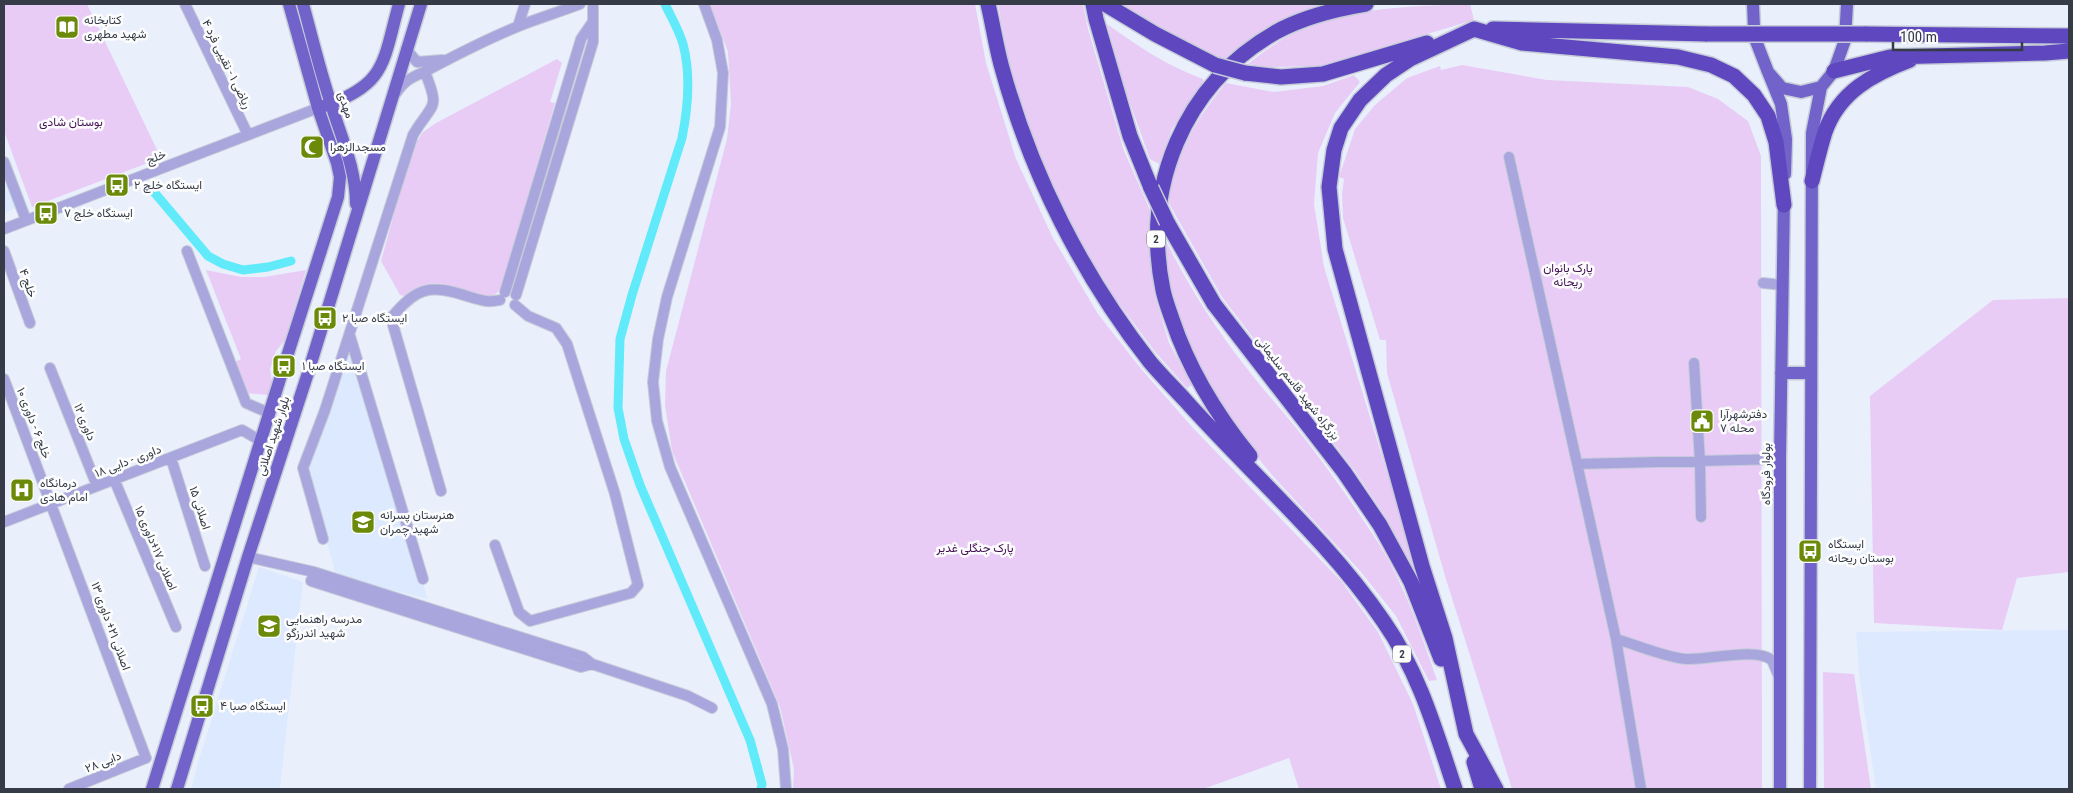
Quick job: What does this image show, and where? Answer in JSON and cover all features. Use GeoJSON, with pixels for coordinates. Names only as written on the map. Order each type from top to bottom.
{"type":"FeatureCollection","features":[{"type":"Feature","properties":{"kind":"highway"},"geometry":{"type":"LineString","coordinates":[[988,4],[1002,67],[1030,155],[1065,231],[1109,307],[1151,363],[1201,418],[1316,537]]}},
{"type":"Feature","properties":{"kind":"highway","name":"بزرگراه شهید قاسم سلیمانی"},"geometry":{"type":"LineString","coordinates":[[1094,4],[1096,19],[1127,128],[1167,222],[1214,304],[1344,472],[1380,525],[1411,582],[1438,648],[1482,789]]}},
{"type":"Feature","properties":{"kind":"highway"},"geometry":{"type":"LineString","coordinates":[[1105,4],[1214,66],[1246,74],[1282,77],[1323,74],[1474,29],[1707,34],[2069,36]]}},
{"type":"Feature","properties":{"kind":"highway","name":"2"},"geometry":{"type":"LineString","coordinates":[[1366,4],[1346,7],[1312,17],[1277,31],[1249,50],[1221,75],[1193,111],[1175,144],[1162,184],[1156,237],[1163,291],[1179,340],[1198,382],[1231,433],[1350,576],[1380,616],[1412,671],[1435,729],[1455,789]]}},
{"type":"Feature","properties":{"kind":"highway"},"geometry":{"type":"LineString","coordinates":[[1496,789],[1466,734],[1445,638],[1422,566],[1335,249],[1329,187],[1334,150],[1342,128],[1360,100],[1386,75],[1410,59],[1474,29],[1522,43],[1678,57],[1711,65],[1734,76],[1754,95],[1768,116],[1776,142],[1784,205]]}},
{"type":"Feature","properties":{"kind":"highway"},"geometry":{"type":"LineString","coordinates":[[1834,71],[1890,57],[2045,54],[2069,51]]}},
{"type":"Feature","properties":{"kind":"highway"},"geometry":{"type":"LineString","coordinates":[[1812,181],[1825,131],[1836,112],[1852,92],[1872,76],[1922,56]]}},
{"type":"Feature","properties":{"kind":"main road"},"geometry":{"type":"LineString","coordinates":[[289,4],[318,108],[356,93],[375,77],[382,65],[400,4]]}},
{"type":"Feature","properties":{"kind":"main road","name":"مهدی"},"geometry":{"type":"LineString","coordinates":[[303,4],[330,104],[350,160],[356,190],[356,216]]}},
{"type":"Feature","properties":{"kind":"main road","name":"بلوار شهید اصلانی"},"geometry":{"type":"LineString","coordinates":[[177,789],[248,557],[308,373],[421,4]]}},
{"type":"Feature","properties":{"kind":"main road","name":"بولوار فرودگاه"},"geometry":{"type":"LineString","coordinates":[[1753,4],[1756,41],[1760,56],[1781,104],[1786,139],[1780,459],[1780,789]]}},
{"type":"Feature","properties":{"kind":"main road"},"geometry":{"type":"LineString","coordinates":[[1810,789],[1812,133],[1821,87],[1834,71],[1845,40],[1847,4]]}},
{"type":"Feature","properties":{"kind":"main road"},"geometry":{"type":"LineString","coordinates":[[1768,72],[1782,88],[1801,92],[1821,87]]}},
{"type":"Feature","properties":{"kind":"main road","name":"بلوار شهید اصلانی"},"geometry":{"type":"LineString","coordinates":[[152,789],[338,197],[340,177],[337,163],[318,108]]}},
{"type":"Feature","properties":{"kind":"main road"},"geometry":{"type":"LineString","coordinates":[[1781,373],[1810,373]]}},
{"type":"Feature","properties":{"kind":"street","name":"ریاضی ۱ - نقیبی فرد ۴"},"geometry":{"type":"LineString","coordinates":[[184,4],[248,135]]}},
{"type":"Feature","properties":{"kind":"street"},"geometry":{"type":"LineString","coordinates":[[518,26],[525,4]]}},
{"type":"Feature","properties":{"kind":"street"},"geometry":{"type":"LineString","coordinates":[[392,98],[403,82],[412,76],[425,72],[445,60],[518,26],[565,7],[580,4]]}},
{"type":"Feature","properties":{"kind":"street"},"geometry":{"type":"LineString","coordinates":[[592,23],[581,38],[502,296],[506,308],[516,300],[593,42],[593,4]]}},
{"type":"Feature","properties":{"kind":"street"},"geometry":{"type":"LineString","coordinates":[[704,4],[717,40],[723,73],[720,127],[667,297],[660,330],[653,382],[656,421],[670,467],[772,704],[783,748],[786,789]]}},
{"type":"Feature","properties":{"kind":"street"},"geometry":{"type":"LineString","coordinates":[[406,49],[416,62],[445,60]]}},
{"type":"Feature","properties":{"kind":"street"},"geometry":{"type":"LineString","coordinates":[[575,61],[586,64]]}},
{"type":"Feature","properties":{"kind":"street"},"geometry":{"type":"LineString","coordinates":[[323,539],[303,468],[350,336],[413,135],[429,114],[433,105],[434,95],[425,72]]}},
{"type":"Feature","properties":{"kind":"street"},"geometry":{"type":"LineString","coordinates":[[566,91],[577,94]]}},
{"type":"Feature","properties":{"kind":"street","name":"خلج"},"geometry":{"type":"LineString","coordinates":[[4,229],[318,108]]}},
{"type":"Feature","properties":{"kind":"street"},"geometry":{"type":"LineString","coordinates":[[548,148],[560,152]]}},
{"type":"Feature","properties":{"kind":"street"},"geometry":{"type":"LineString","coordinates":[[1509,156],[1616,639],[1641,789]]}},
{"type":"Feature","properties":{"kind":"street"},"geometry":{"type":"LineString","coordinates":[[4,162],[26,220]]}},
{"type":"Feature","properties":{"kind":"street"},"geometry":{"type":"LineString","coordinates":[[525,226],[537,229]]}},
{"type":"Feature","properties":{"kind":"street","name":"خلج ۴"},"geometry":{"type":"LineString","coordinates":[[4,251],[30,323]]}},
{"type":"Feature","properties":{"kind":"street"},"geometry":{"type":"LineString","coordinates":[[187,251],[246,403],[269,413]]}},
{"type":"Feature","properties":{"kind":"street"},"geometry":{"type":"LineString","coordinates":[[1763,283],[1782,285]]}},
{"type":"Feature","properties":{"kind":"street"},"geometry":{"type":"LineString","coordinates":[[441,491],[391,318],[406,300],[426,289],[449,290],[489,303],[513,292],[516,300],[528,316],[556,328],[567,344],[615,494],[638,585],[631,593],[530,621],[519,612],[495,545]]}},
{"type":"Feature","properties":{"kind":"street"},"geometry":{"type":"LineString","coordinates":[[350,336],[423,579]]}},
{"type":"Feature","properties":{"kind":"street"},"geometry":{"type":"LineString","coordinates":[[1694,363],[1701,517]]}},
{"type":"Feature","properties":{"kind":"street","name":"داوری ۱۲"},"geometry":{"type":"LineString","coordinates":[[50,368],[97,486]]}},
{"type":"Feature","properties":{"kind":"street","name":"خلج ۶ - داوری ۱۰"},"geometry":{"type":"LineString","coordinates":[[4,379],[52,503]]}},
{"type":"Feature","properties":{"kind":"street","name":"داوری - دایی ۱۸"},"geometry":{"type":"LineString","coordinates":[[4,522],[242,430],[261,441]]}},
{"type":"Feature","properties":{"kind":"street","name":"اصلانی ۱۵"},"geometry":{"type":"LineString","coordinates":[[171,458],[205,566]]}},
{"type":"Feature","properties":{"kind":"street"},"geometry":{"type":"LineString","coordinates":[[1577,464],[1780,459]]}},
{"type":"Feature","properties":{"kind":"street","name":"اصلانی ۱۷+داوری ۱۵"},"geometry":{"type":"LineString","coordinates":[[114,480],[176,627]]}},
{"type":"Feature","properties":{"kind":"street","name":"اصلانی ۲۱+ داوری ۱۳"},"geometry":{"type":"LineString","coordinates":[[52,503],[146,758]]}},
{"type":"Feature","properties":{"kind":"street"},"geometry":{"type":"LineString","coordinates":[[248,557],[314,572],[584,657],[592,664],[688,696],[712,708]]}},
{"type":"Feature","properties":{"kind":"street"},"geometry":{"type":"LineString","coordinates":[[1616,639],[1684,659],[1757,654],[1772,660],[1780,679]]}},
{"type":"Feature","properties":{"kind":"street","name":"دایی ۲۸"},"geometry":{"type":"LineString","coordinates":[[69,789],[146,758]]}},
{"type":"Feature","properties":{"kind":"shaded area"},"geometry":{"type":"Polygon","coordinates":[[[4,180],[15,208],[4,213],[4,180]]]}},
{"type":"Feature","properties":{"kind":"shaded area","name":"هنرستان پسرانه شهید چمران"},"geometry":{"type":"Polygon","coordinates":[[[347,344],[428,599],[336,576],[308,468],[347,344]]]}},
{"type":"Feature","properties":{"kind":"shaded area"},"geometry":{"type":"Polygon","coordinates":[[[259,567],[303,582],[280,789],[191,789],[198,763],[259,567]]]}},
{"type":"Feature","properties":{"kind":"shaded area"},"geometry":{"type":"Polygon","coordinates":[[[2069,630],[2069,789],[1876,789],[1859,674],[1856,632],[2069,630]]]}},
{"type":"Feature","properties":{"kind":"green space","name":"بوستان شادی"},"geometry":{"type":"Polygon","coordinates":[[[4,4],[87,4],[161,158],[32,207],[4,131],[4,4]]]}},
{"type":"Feature","properties":{"kind":"green space","name":"پارک جنگلی غدیر"},"geometry":{"type":"Polygon","coordinates":[[[710,4],[975,4],[986,63],[1016,159],[1053,238],[1098,314],[1142,370],[1193,428],[1341,581],[1378,632],[1413,704],[1441,789],[1299,789],[1289,758],[1203,789],[793,789],[794,769],[780,707],[672,451],[665,405],[666,371],[727,139],[731,104],[728,52],[710,4]]]}},
{"type":"Feature","properties":{"kind":"green space"},"geometry":{"type":"Polygon","coordinates":[[[998,4],[1083,4],[1088,29],[1124,151],[1150,210],[1148,241],[1155,296],[1169,343],[1192,385],[1187,388],[1156,353],[1117,301],[1071,228],[1037,153],[1009,66],[998,4]]]}},
{"type":"Feature","properties":{"kind":"green space"},"geometry":{"type":"Polygon","coordinates":[[[1123,4],[1325,4],[1298,14],[1259,34],[1224,59],[1199,50],[1171,36],[1123,4]]]}},
{"type":"Feature","properties":{"kind":"green space"},"geometry":{"type":"Polygon","coordinates":[[[1470,4],[1474,20],[1321,66],[1267,67],[1248,64],[1283,39],[1327,20],[1374,10],[1470,4]]]}},
{"type":"Feature","properties":{"kind":"green space"},"geometry":{"type":"Polygon","coordinates":[[[1107,24],[1165,62],[1203,79],[1203,82],[1172,129],[1159,164],[1150,159],[1126,92],[1107,24]]]}},
{"type":"Feature","properties":{"kind":"green space"},"geometry":{"type":"Polygon","coordinates":[[[557,59],[562,63],[550,102],[555,103],[501,289],[487,299],[480,299],[451,286],[433,283],[421,286],[405,296],[400,295],[381,261],[412,149],[423,132],[436,123],[557,59]]]}},
{"type":"Feature","properties":{"kind":"green space","name":"پارک بانوان ریحانه"},"geometry":{"type":"Polygon","coordinates":[[[1462,65],[1547,80],[1688,87],[1718,99],[1748,121],[1761,156],[1762,789],[1512,789],[1445,576],[1387,373],[1386,340],[1380,340],[1343,218],[1342,194],[1344,179],[1339,177],[1355,129],[1375,105],[1407,78],[1440,66],[1441,70],[1462,65]]]}},
{"type":"Feature","properties":{"kind":"green space"},"geometry":{"type":"Polygon","coordinates":[[[1354,75],[1360,82],[1335,113],[1318,153],[1314,204],[1324,267],[1416,567],[1413,568],[1387,519],[1355,471],[1222,297],[1167,200],[1177,166],[1189,137],[1196,124],[1226,83],[1274,92],[1323,86],[1354,75]]]}},
{"type":"Feature","properties":{"kind":"green space"},"geometry":{"type":"Polygon","coordinates":[[[1164,237],[1188,282],[1225,339],[1315,452],[1379,544],[1405,593],[1437,680],[1429,681],[1396,616],[1361,572],[1272,475],[1236,431],[1204,382],[1170,295],[1164,237]]]}},
{"type":"Feature","properties":{"kind":"green space"},"geometry":{"type":"Polygon","coordinates":[[[206,270],[241,277],[264,277],[306,270],[285,340],[276,351],[270,369],[272,382],[268,395],[246,393],[235,362],[241,359],[206,270]]]}},
{"type":"Feature","properties":{"kind":"green space"},"geometry":{"type":"Polygon","coordinates":[[[2069,298],[2069,572],[2017,578],[2002,630],[1874,623],[1870,396],[1993,300],[2069,298]]]}},
{"type":"Feature","properties":{"kind":"green space"},"geometry":{"type":"Polygon","coordinates":[[[1823,672],[1854,674],[1871,789],[1824,789],[1823,672]]]}},
{"type":"Feature","properties":{"kind":"waterway"},"geometry":{"type":"LineString","coordinates":[[665,4],[679,34],[686,55],[688,79],[686,115],[682,138],[632,295],[620,339],[618,408],[624,439],[640,485],[750,740],[762,784],[761,789]]}},
{"type":"Feature","properties":{"kind":"waterway"},"geometry":{"type":"LineString","coordinates":[[154,192],[208,256],[223,264],[243,270],[268,267],[291,261]]}},
{"type":"Feature","properties":{"kind":"place","name":"کتابخانه شهید مطهری"},"geometry":{"type":"Point","coordinates":[67,27]}},
{"type":"Feature","properties":{"kind":"place","name":"مسجدالزهرا"},"geometry":{"type":"Point","coordinates":[312,147]}},
{"type":"Feature","properties":{"kind":"place","name":"ایستگاه خلچ ۲"},"geometry":{"type":"Point","coordinates":[117,185]}},
{"type":"Feature","properties":{"kind":"place","name":"ایستگاه خلج ۷"},"geometry":{"type":"Point","coordinates":[46,213]}},
{"type":"Feature","properties":{"kind":"place","name":"ایستگاه صبا ۲"},"geometry":{"type":"Point","coordinates":[325,318]}},
{"type":"Feature","properties":{"kind":"place","name":"ایستگاه صبا ۱"},"geometry":{"type":"Point","coordinates":[284,366]}},
{"type":"Feature","properties":{"kind":"place","name":"دفترشهرآرا محله ۷"},"geometry":{"type":"Point","coordinates":[1702,421]}},
{"type":"Feature","properties":{"kind":"place","name":"درمانگاه امام هادی"},"geometry":{"type":"Point","coordinates":[22,490]}},
{"type":"Feature","properties":{"kind":"place","name":"هنرستان پسرانه شهید چمران"},"geometry":{"type":"Point","coordinates":[363,522]}},
{"type":"Feature","properties":{"kind":"place","name":"ایستگاه بوستان ریحانه"},"geometry":{"type":"Point","coordinates":[1810,551]}},
{"type":"Feature","properties":{"kind":"place","name":"مدرسه راهنمایی شهید اندرزگو"},"geometry":{"type":"Point","coordinates":[269,626]}},
{"type":"Feature","properties":{"kind":"place","name":"ایستگاه صبا ۴"},"geometry":{"type":"Point","coordinates":[202,706]}}]}
